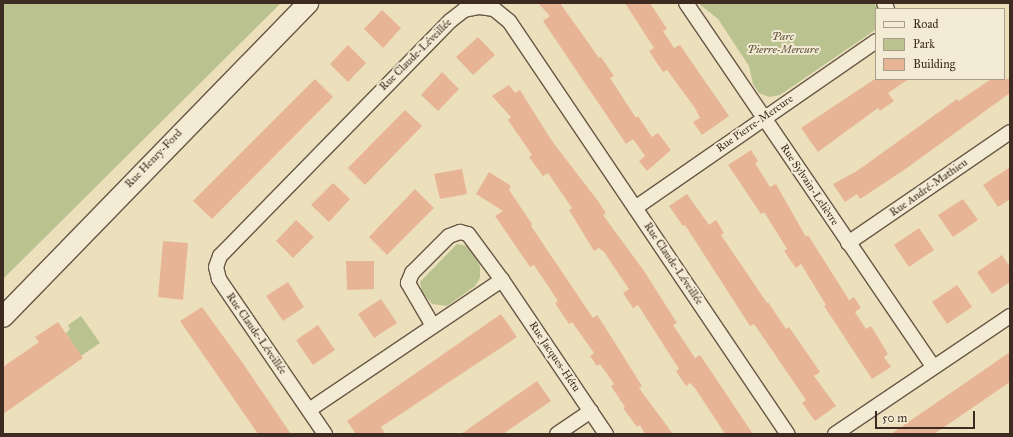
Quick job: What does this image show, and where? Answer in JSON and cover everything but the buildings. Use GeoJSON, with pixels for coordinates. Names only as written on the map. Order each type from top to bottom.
{"type":"FeatureCollection","features":[{"type":"Feature","properties":{"kind":"street","name":"Rue Henry-Ford"},"geometry":{"type":"LineString","coordinates":[[3,317],[308,3]]}},
{"type":"Feature","properties":{"kind":"street","name":"Rue Sylvain-Lelièvre"},"geometry":{"type":"LineString","coordinates":[[686,3],[933,367]]}},
{"type":"Feature","properties":{"kind":"street","name":"Rue Claude-Léveillée"},"geometry":{"type":"LineString","coordinates":[[325,434],[219,279],[216,267],[220,256],[457,15],[473,8],[488,8],[501,14],[509,21],[788,434]]}},
{"type":"Feature","properties":{"kind":"street","name":"Rue Pierre-Mercure"},"geometry":{"type":"LineString","coordinates":[[635,208],[875,42]]}},
{"type":"Feature","properties":{"kind":"street","name":"Rue André-Mathieu"},"geometry":{"type":"LineString","coordinates":[[848,243],[1010,132]]}},
{"type":"Feature","properties":{"kind":"street","name":"Rue Jacques-Hétu"},"geometry":{"type":"LineString","coordinates":[[433,326],[408,283],[412,273],[449,236],[460,232],[468,234],[502,280],[606,434]]}},
{"type":"Feature","properties":{"kind":"street"},"geometry":{"type":"LineString","coordinates":[[309,410],[502,280]]}},
{"type":"Feature","properties":{"kind":"street"},"geometry":{"type":"LineString","coordinates":[[835,434],[1010,316]]}},
{"type":"Feature","properties":{"kind":"street"},"geometry":{"type":"LineString","coordinates":[[557,434],[591,411]]}},
{"type":"Feature","properties":{"kind":"green space"},"geometry":{"type":"Polygon","coordinates":[[[3,3],[281,3],[3,279],[3,3]]]}},
{"type":"Feature","properties":{"kind":"green space","name":"Parc Pierre-Mercure"},"geometry":{"type":"Polygon","coordinates":[[[698,3],[874,3],[877,8],[875,8],[875,30],[780,95],[769,97],[759,93],[753,84],[749,66],[718,19],[698,3]]]}},
{"type":"Feature","properties":{"kind":"green space"},"geometry":{"type":"Polygon","coordinates":[[[457,244],[467,246],[476,258],[480,266],[480,278],[475,286],[447,306],[432,304],[422,292],[420,282],[457,244]]]}},
{"type":"Feature","properties":{"kind":"green space"},"geometry":{"type":"Polygon","coordinates":[[[81,316],[100,343],[81,356],[66,333],[70,329],[68,325],[81,316]]]}}]}
